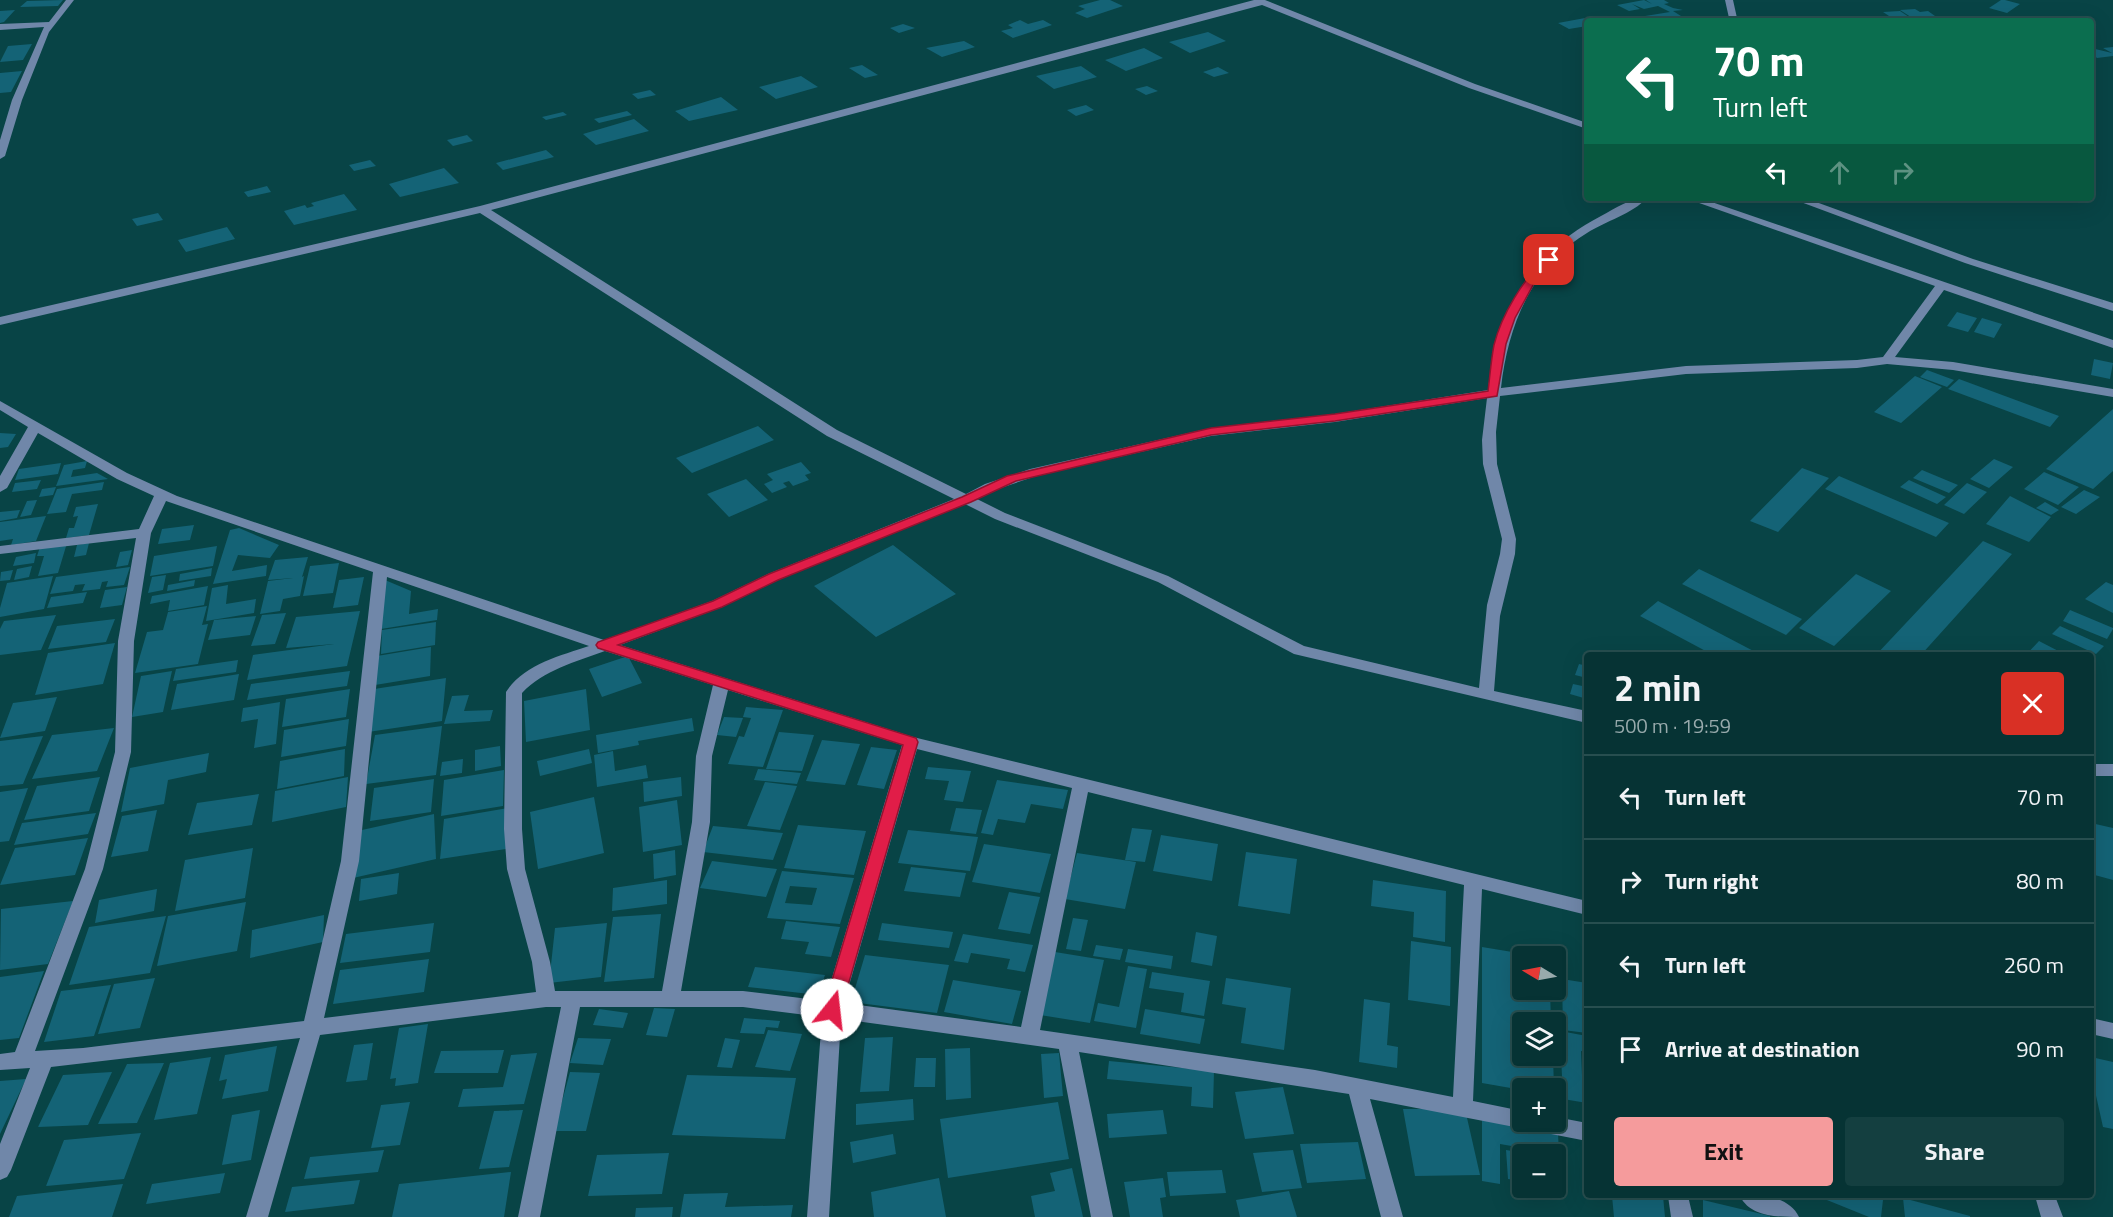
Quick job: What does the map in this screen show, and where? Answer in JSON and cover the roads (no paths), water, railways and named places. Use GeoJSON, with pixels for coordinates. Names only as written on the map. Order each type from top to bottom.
{"type":"FeatureCollection","features":[{"type":"Feature","properties":{"kind":"street"},"geometry":{"type":"LineString","coordinates":[[0,156],[16,100],[45,32],[70,0]]}},
{"type":"Feature","properties":{"kind":"street"},"geometry":{"type":"LineString","coordinates":[[1730,0],[1733,18]]}},
{"type":"Feature","properties":{"kind":"street"},"geometry":{"type":"LineString","coordinates":[[0,321],[482,209],[1260,1],[1472,86],[1584,125]]}},
{"type":"Feature","properties":{"kind":"street"},"geometry":{"type":"LineString","coordinates":[[0,27],[51,24]]}},
{"type":"Feature","properties":{"kind":"street"},"geometry":{"type":"LineString","coordinates":[[1486,695],[1493,610],[1508,552],[1509,538],[1490,465],[1489,446],[1500,344],[1509,318],[1533,276],[1566,243],[1637,201]]}},
{"type":"Feature","properties":{"kind":"street"},"geometry":{"type":"LineString","coordinates":[[1699,201],[2113,345]]}},
{"type":"Feature","properties":{"kind":"street"},"geometry":{"type":"LineString","coordinates":[[1802,201],[1969,261],[2113,307]]}},
{"type":"Feature","properties":{"kind":"street"},"geometry":{"type":"LineString","coordinates":[[482,209],[832,433],[1000,516],[1163,579],[1299,650],[1584,716]]}},
{"type":"Feature","properties":{"kind":"street"},"geometry":{"type":"LineString","coordinates":[[1887,360],[1927,302],[1941,286]]}},
{"type":"Feature","properties":{"kind":"street"},"geometry":{"type":"LineString","coordinates":[[546,999],[541,962],[516,869],[513,829],[514,692],[530,675],[603,645],[717,604],[773,577],[966,499],[1011,478],[1189,436],[1335,418],[1493,393],[1686,370],[1857,364],[1887,360],[1953,366],[2113,393]]}},
{"type":"Feature","properties":{"kind":"street"},"geometry":{"type":"LineString","coordinates":[[0,405],[122,476],[162,494],[380,571],[603,645],[911,742],[1584,907]]}},
{"type":"Feature","properties":{"kind":"street"},"geometry":{"type":"LineString","coordinates":[[0,488],[35,426]]}},
{"type":"Feature","properties":{"kind":"street"},"geometry":{"type":"LineString","coordinates":[[22,1060],[94,869],[123,752],[126,641],[144,533],[162,494]]}},
{"type":"Feature","properties":{"kind":"street"},"geometry":{"type":"LineString","coordinates":[[0,550],[144,533]]}},
{"type":"Feature","properties":{"kind":"street"},"geometry":{"type":"LineString","coordinates":[[257,1217],[313,1026],[350,861],[380,571]]}},
{"type":"Feature","properties":{"kind":"street"},"geometry":{"type":"LineString","coordinates":[[670,999],[701,822],[704,756],[722,682]]}},
{"type":"Feature","properties":{"kind":"street"},"geometry":{"type":"LineString","coordinates":[[818,1217],[832,1010],[911,742]]}},
{"type":"Feature","properties":{"kind":"street"},"geometry":{"type":"LineString","coordinates":[[2094,770],[2113,770]]}},
{"type":"Feature","properties":{"kind":"street"},"geometry":{"type":"LineString","coordinates":[[1029,1036],[1081,783]]}},
{"type":"Feature","properties":{"kind":"street"},"geometry":{"type":"LineString","coordinates":[[1463,1108],[1473,881]]}},
{"type":"Feature","properties":{"kind":"street"},"geometry":{"type":"LineString","coordinates":[[0,1062],[83,1056],[546,999],[743,999],[1029,1036],[1357,1087],[1512,1118]]}},
{"type":"Feature","properties":{"kind":"street"},"geometry":{"type":"LineString","coordinates":[[529,1217],[572,999]]}},
{"type":"Feature","properties":{"kind":"street"},"geometry":{"type":"LineString","coordinates":[[2094,1027],[2113,1031]]}},
{"type":"Feature","properties":{"kind":"street"},"geometry":{"type":"LineString","coordinates":[[1067,1042],[1102,1217]]}},
{"type":"Feature","properties":{"kind":"street"},"geometry":{"type":"LineString","coordinates":[[0,1170],[44,1058]]}},
{"type":"Feature","properties":{"kind":"street"},"geometry":{"type":"LineString","coordinates":[[1357,1087],[1392,1217]]}},
{"type":"Feature","properties":{"kind":"street"},"geometry":{"type":"LineString","coordinates":[[1566,1128],[1584,1131]]}},
{"type":"Feature","properties":{"kind":"street"},"geometry":{"type":"LineString","coordinates":[[1678,1198],[1682,1217]]}},
{"type":"Feature","properties":{"kind":"street"},"geometry":{"type":"LineString","coordinates":[[1755,1198],[1788,1217]]}},
{"type":"Feature","properties":{"kind":"street"},"geometry":{"type":"LineString","coordinates":[[2046,1198],[2052,1217]]}}]}
